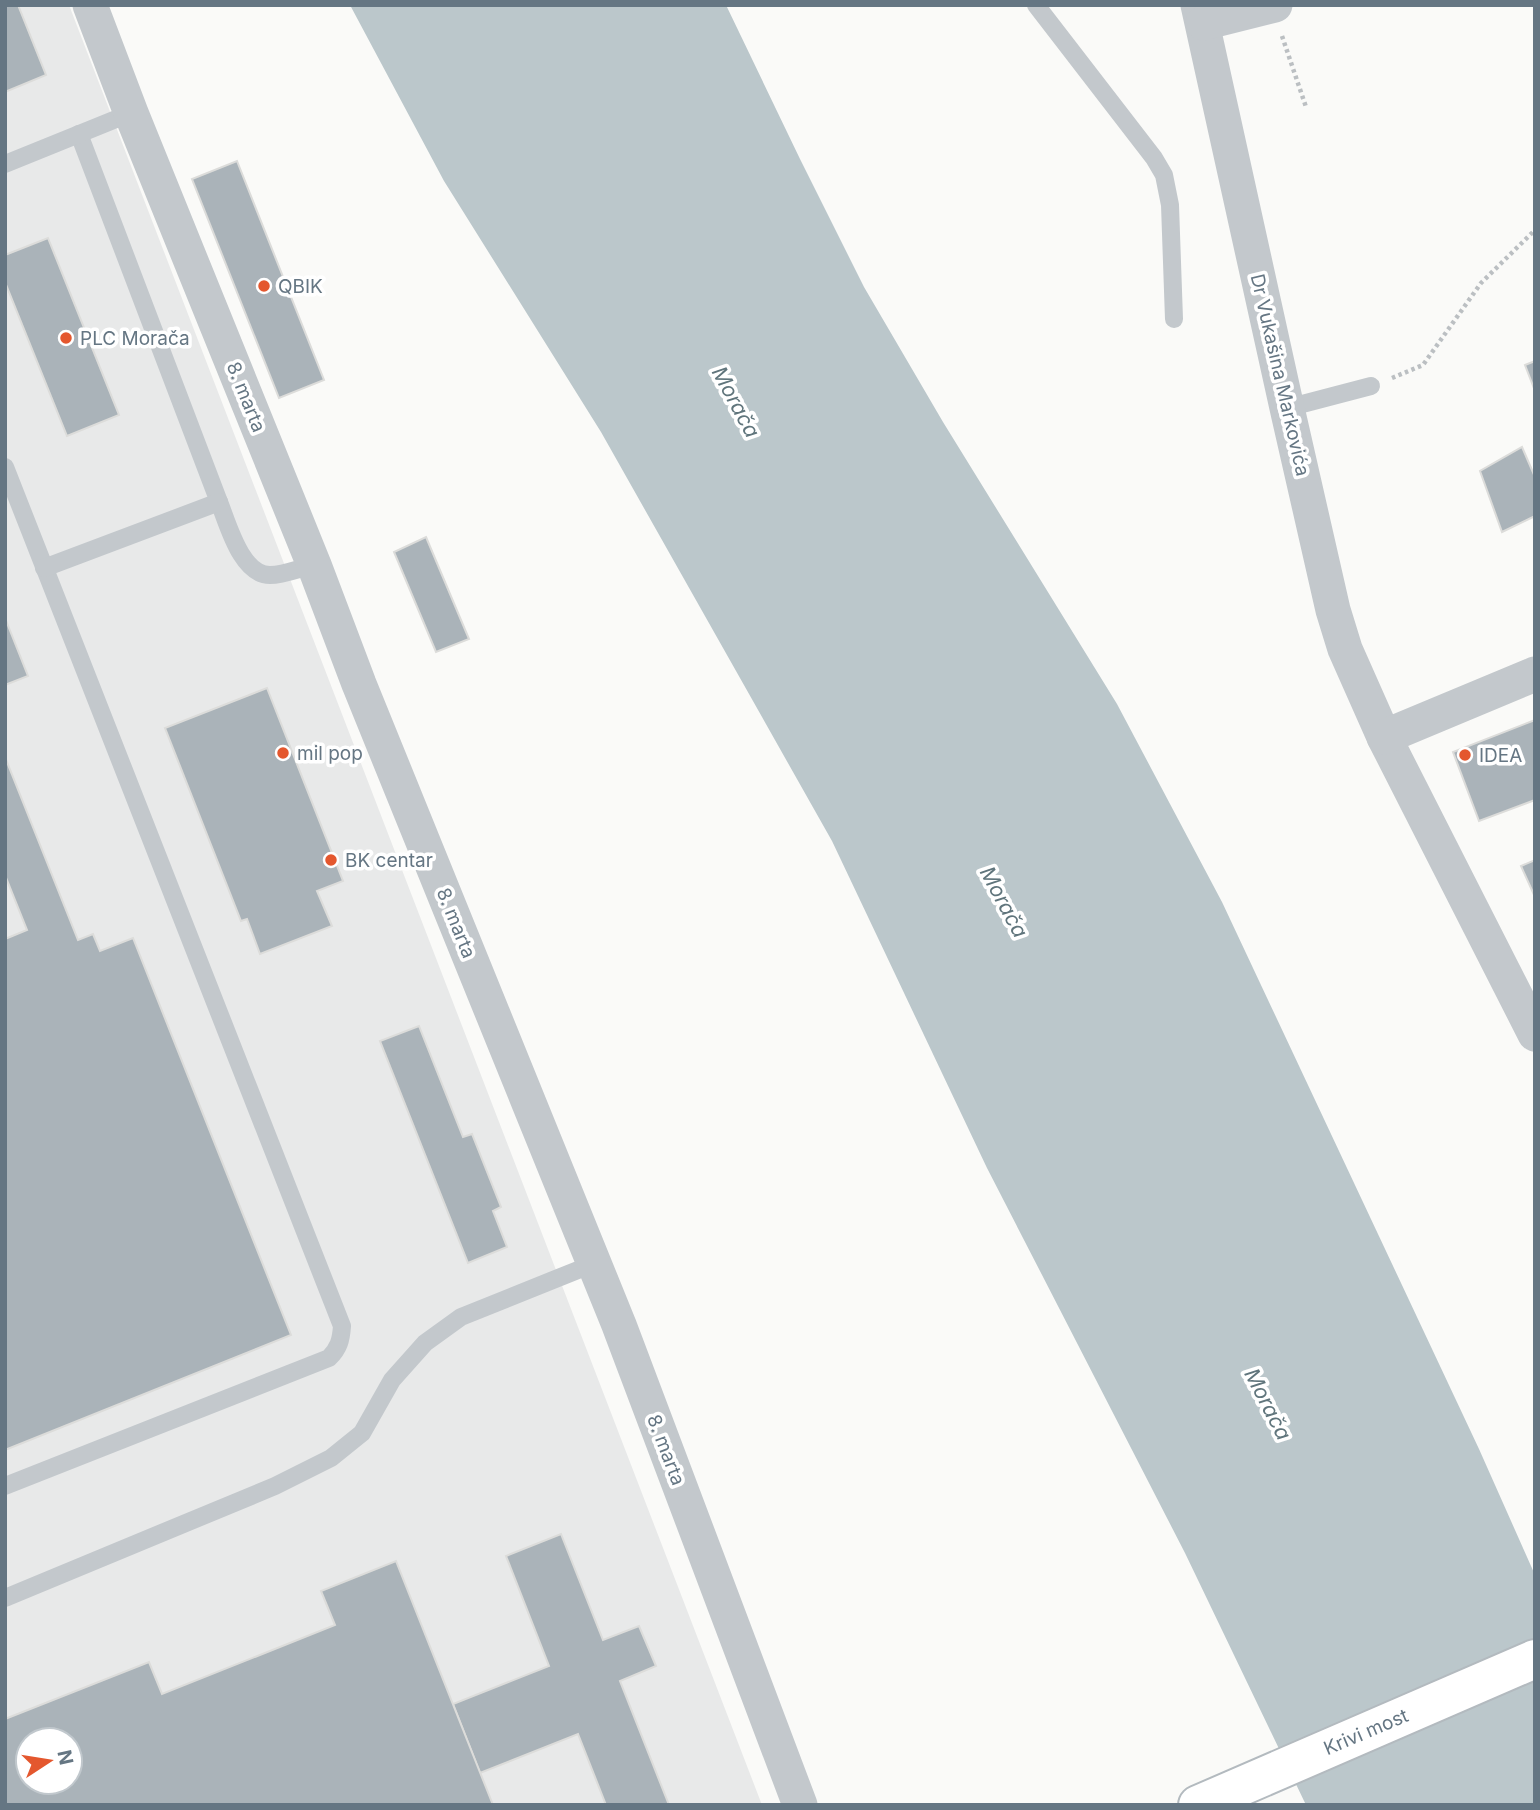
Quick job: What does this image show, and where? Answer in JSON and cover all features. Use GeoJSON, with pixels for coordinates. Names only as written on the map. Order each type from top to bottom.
{"type":"FeatureCollection","features":[{"type":"Feature","properties":{"kind":"street","name":"8. marta"},"geometry":{"type":"LineString","coordinates":[[90,5],[359,684],[593,1264],[800,1805]]}},
{"type":"Feature","properties":{"kind":"street"},"geometry":{"type":"LineString","coordinates":[[1201,14],[1273,6]]}},
{"type":"Feature","properties":{"kind":"street","name":"Dr Vukašina Markovića"},"geometry":{"type":"LineString","coordinates":[[1201,14],[1287,408],[1345,649],[1384,737],[1535,1034]]}},
{"type":"Feature","properties":{"kind":"street"},"geometry":{"type":"LineString","coordinates":[[1384,737],[1535,674]]}},
{"type":"Feature","properties":{"kind":"street","name":"Krivi most"},"geometry":{"type":"LineString","coordinates":[[1198,1805],[1535,1660]]}},
{"type":"Feature","properties":{"kind":"lane"},"geometry":{"type":"LineString","coordinates":[[1036,5],[1154,158],[1164,175],[1170,205],[1174,319]]}},
{"type":"Feature","properties":{"kind":"lane"},"geometry":{"type":"LineString","coordinates":[[5,164],[131,113]]}},
{"type":"Feature","properties":{"kind":"lane"},"geometry":{"type":"LineString","coordinates":[[79,134],[242,556],[254,571],[270,576],[314,565]]}},
{"type":"Feature","properties":{"kind":"lane"},"geometry":{"type":"LineString","coordinates":[[1287,408],[1371,386]]}},
{"type":"Feature","properties":{"kind":"lane"},"geometry":{"type":"LineString","coordinates":[[5,467],[342,1326],[337,1350],[329,1358],[5,1486]]}},
{"type":"Feature","properties":{"kind":"lane"},"geometry":{"type":"LineString","coordinates":[[44,568],[219,502]]}},
{"type":"Feature","properties":{"kind":"lane"},"geometry":{"type":"LineString","coordinates":[[5,1598],[275,1486],[331,1458],[362,1433],[392,1380],[425,1343],[461,1317],[593,1264]]}},
{"type":"Feature","properties":{"kind":"path"},"geometry":{"type":"LineString","coordinates":[[1273,6],[1306,107]]}},
{"type":"Feature","properties":{"kind":"path"},"geometry":{"type":"LineString","coordinates":[[1371,386],[1423,365],[1481,283],[1535,230]]}},
{"type":"Feature","properties":{"kind":"shaded area"},"geometry":{"type":"Polygon","coordinates":[[[5,5],[69,5],[762,1805],[5,1805],[5,5]]]}},
{"type":"Feature","properties":{"kind":"water","name":"Morača"},"geometry":{"type":"Polygon","coordinates":[[[350,5],[726,5],[864,287],[943,422],[1117,704],[1222,902],[1479,1449],[1535,1575],[1535,1805],[1306,1805],[1185,1553],[987,1168],[832,841],[601,432],[444,181],[350,5]]]}},
{"type":"Feature","properties":{"kind":"building"},"geometry":{"type":"Polygon","coordinates":[[[5,5],[18,5],[46,75],[5,92],[5,5]]]}},
{"type":"Feature","properties":{"kind":"building"},"geometry":{"type":"Polygon","coordinates":[[[237,161],[324,380],[279,398],[192,179],[237,161]]]}},
{"type":"Feature","properties":{"kind":"building"},"geometry":{"type":"Polygon","coordinates":[[[48,238],[119,415],[67,436],[5,282],[5,255],[48,238]]]}},
{"type":"Feature","properties":{"kind":"building"},"geometry":{"type":"Polygon","coordinates":[[[1535,361],[1535,391],[1525,365],[1535,361]]]}},
{"type":"Feature","properties":{"kind":"building"},"geometry":{"type":"Polygon","coordinates":[[[1522,447],[1535,477],[1535,516],[1502,532],[1480,471],[1522,447]]]}},
{"type":"Feature","properties":{"kind":"building"},"geometry":{"type":"Polygon","coordinates":[[[426,537],[469,639],[436,652],[394,552],[426,537]]]}},
{"type":"Feature","properties":{"kind":"building"},"geometry":{"type":"Polygon","coordinates":[[[5,618],[28,676],[5,685],[5,618]]]}},
{"type":"Feature","properties":{"kind":"building"},"geometry":{"type":"Polygon","coordinates":[[[267,688],[343,881],[317,891],[332,926],[260,954],[247,919],[241,921],[165,728],[267,688]]]}},
{"type":"Feature","properties":{"kind":"building"},"geometry":{"type":"Polygon","coordinates":[[[1535,720],[1535,800],[1479,821],[1453,752],[1535,720]]]}},
{"type":"Feature","properties":{"kind":"building"},"geometry":{"type":"Polygon","coordinates":[[[5,757],[78,940],[93,934],[100,951],[133,938],[291,1335],[5,1450],[5,939],[27,930],[5,875],[5,757]]]}},
{"type":"Feature","properties":{"kind":"building"},"geometry":{"type":"Polygon","coordinates":[[[1535,860],[1535,897],[1521,866],[1535,860]]]}},
{"type":"Feature","properties":{"kind":"building"},"geometry":{"type":"Polygon","coordinates":[[[419,1026],[463,1137],[472,1134],[501,1207],[493,1211],[507,1247],[468,1263],[380,1041],[419,1026]]]}},
{"type":"Feature","properties":{"kind":"building"},"geometry":{"type":"Polygon","coordinates":[[[561,1534],[603,1640],[639,1626],[656,1666],[620,1681],[669,1805],[606,1805],[578,1734],[480,1773],[453,1704],[549,1666],[506,1556],[561,1534]]]}},
{"type":"Feature","properties":{"kind":"building"},"geometry":{"type":"Polygon","coordinates":[[[396,1561],[493,1805],[5,1805],[5,1719],[149,1662],[162,1694],[335,1625],[321,1591],[396,1561]]]}},
{"type":"Feature","properties":{"kind":"place","name":"QBIK"},"geometry":{"type":"Point","coordinates":[264,286]}},
{"type":"Feature","properties":{"kind":"place","name":"PLC Morača"},"geometry":{"type":"Point","coordinates":[66,338]}},
{"type":"Feature","properties":{"kind":"place","name":"mil pop"},"geometry":{"type":"Point","coordinates":[283,753]}},
{"type":"Feature","properties":{"kind":"place","name":"IDEA"},"geometry":{"type":"Point","coordinates":[1465,755]}},
{"type":"Feature","properties":{"kind":"place","name":"BK centar"},"geometry":{"type":"Point","coordinates":[331,860]}}]}
